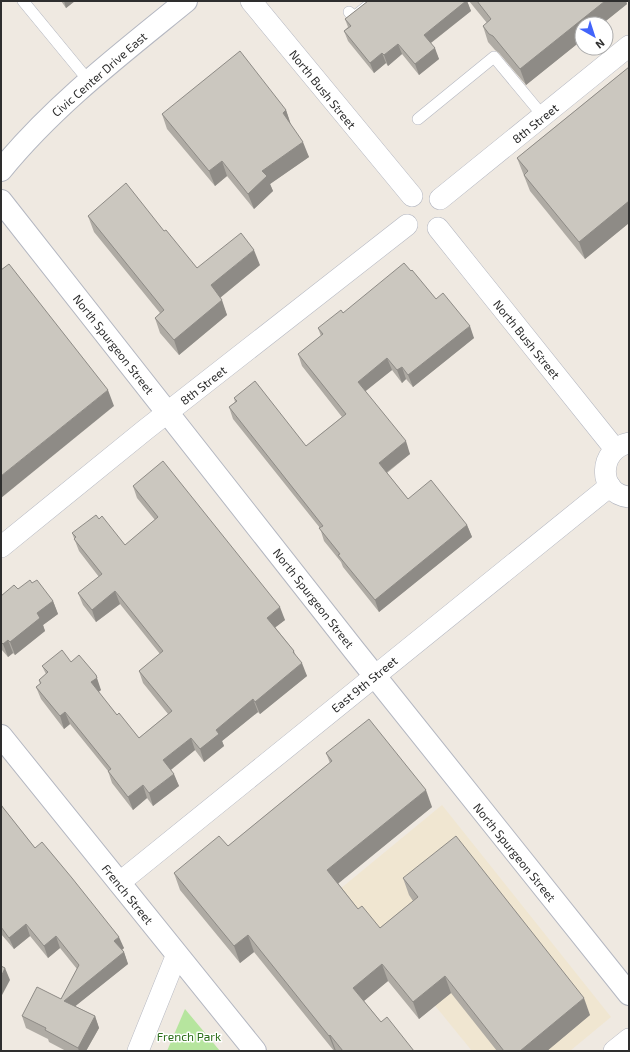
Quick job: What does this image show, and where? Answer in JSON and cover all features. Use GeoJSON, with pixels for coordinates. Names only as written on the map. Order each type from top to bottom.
{"type":"FeatureCollection","features":[{"type":"Feature","properties":{"kind":"street","name":"Civic Center Drive East"},"geometry":{"type":"LineString","coordinates":[[1,170],[20,146],[88,80],[186,1]]}},
{"type":"Feature","properties":{"kind":"street","name":"North Bush Street"},"geometry":{"type":"LineString","coordinates":[[251,1],[412,196]]}},
{"type":"Feature","properties":{"kind":"street","name":"8th Street"},"geometry":{"type":"LineString","coordinates":[[440,199],[629,46]]}},
{"type":"Feature","properties":{"kind":"street"},"geometry":{"type":"LineString","coordinates":[[420,192],[427,192],[440,199],[445,210],[445,217],[438,228],[426,234],[412,230],[407,225],[404,219],[405,205],[412,196],[420,192]]}},
{"type":"Feature","properties":{"kind":"street","name":"North Spurgeon Street"},"geometry":{"type":"LineString","coordinates":[[1,201],[375,676],[629,994]]}},
{"type":"Feature","properties":{"kind":"street","name":"8th Street"},"geometry":{"type":"LineString","coordinates":[[1,547],[168,413],[407,225]]}},
{"type":"Feature","properties":{"kind":"street","name":"North Bush Street"},"geometry":{"type":"LineString","coordinates":[[438,228],[622,446]]}},
{"type":"Feature","properties":{"kind":"street"},"geometry":{"type":"LineString","coordinates":[[622,446],[609,455],[606,462],[606,479],[617,493],[625,497],[629,497]]}},
{"type":"Feature","properties":{"kind":"street","name":"East 9th Street"},"geometry":{"type":"LineString","coordinates":[[119,883],[610,486]]}},
{"type":"Feature","properties":{"kind":"street","name":"French Street"},"geometry":{"type":"LineString","coordinates":[[1,736],[255,1051]]}},
{"type":"Feature","properties":{"kind":"street"},"geometry":{"type":"LineString","coordinates":[[138,1051],[177,954]]}},
{"type":"Feature","properties":{"kind":"street"},"geometry":{"type":"LineString","coordinates":[[614,1051],[629,1038]]}},
{"type":"Feature","properties":{"kind":"lane"},"geometry":{"type":"LineString","coordinates":[[23,1],[88,80]]}},
{"type":"Feature","properties":{"kind":"lane"},"geometry":{"type":"LineString","coordinates":[[349,12],[354,17],[374,1]]}},
{"type":"Feature","properties":{"kind":"lane"},"geometry":{"type":"LineString","coordinates":[[418,119],[494,57],[543,116]]}},
{"type":"Feature","properties":{"kind":"shaded area"},"geometry":{"type":"Polygon","coordinates":[[[442,805],[611,1017],[570,1051],[472,1051],[340,889],[442,805]]]}},
{"type":"Feature","properties":{"kind":"green space","name":"French Park"},"geometry":{"type":"Polygon","coordinates":[[[185,1009],[220,1051],[167,1051],[185,1009]]]}},
{"type":"Feature","properties":{"kind":"building"},"geometry":{"type":"Polygon","coordinates":[[[368,1],[466,1],[424,35],[435,48],[415,64],[398,44],[384,55],[382,53],[370,63],[344,31],[351,26],[345,19],[368,1]]]}},
{"type":"Feature","properties":{"kind":"building"},"geometry":{"type":"Polygon","coordinates":[[[477,1],[605,1],[586,16],[574,16],[574,26],[520,69],[483,26],[491,19],[477,1]]]}},
{"type":"Feature","properties":{"kind":"building"},"geometry":{"type":"Polygon","coordinates":[[[240,51],[286,110],[283,113],[303,142],[262,171],[267,176],[248,194],[222,161],[209,171],[162,114],[240,51]]]}},
{"type":"Feature","properties":{"kind":"building"},"geometry":{"type":"Polygon","coordinates":[[[629,67],[629,201],[579,242],[524,175],[528,171],[517,158],[629,67]]]}},
{"type":"Feature","properties":{"kind":"building"},"geometry":{"type":"Polygon","coordinates":[[[126,183],[164,231],[166,230],[197,268],[241,233],[254,250],[211,285],[222,300],[174,340],[155,318],[164,310],[88,216],[126,183]]]}},
{"type":"Feature","properties":{"kind":"building"},"geometry":{"type":"Polygon","coordinates":[[[404,263],[411,271],[412,270],[436,299],[443,293],[470,326],[408,375],[402,367],[397,370],[387,358],[358,382],[406,441],[379,463],[408,499],[431,480],[467,525],[375,600],[338,555],[340,554],[319,528],[323,526],[229,407],[237,401],[234,398],[255,381],[306,446],[346,414],[298,354],[323,334],[318,328],[341,310],[343,313],[404,263]]]}},
{"type":"Feature","properties":{"kind":"building"},"geometry":{"type":"Polygon","coordinates":[[[9,264],[108,390],[1,476],[1,270],[9,264]]]}},
{"type":"Feature","properties":{"kind":"building"},"geometry":{"type":"Polygon","coordinates":[[[163,461],[280,607],[267,618],[302,663],[255,702],[253,699],[216,730],[219,734],[200,749],[191,738],[163,760],[174,774],[149,793],[143,785],[128,797],[108,771],[111,769],[65,712],[60,716],[36,687],[41,683],[39,680],[48,672],[42,666],[62,650],[71,662],[79,655],[96,675],[97,678],[91,682],[117,715],[119,713],[139,738],[172,711],[139,671],[163,651],[115,591],[92,610],[78,593],[102,574],[74,539],[76,537],[72,533],[96,515],[99,519],[102,516],[125,545],[158,517],[133,486],[163,461]]]}},
{"type":"Feature","properties":{"kind":"building"},"geometry":{"type":"Polygon","coordinates":[[[30,580],[32,583],[37,580],[53,601],[37,613],[40,618],[10,642],[8,640],[3,644],[1,642],[1,596],[14,585],[18,589],[30,580]]]}},
{"type":"Feature","properties":{"kind":"building"},"geometry":{"type":"Polygon","coordinates":[[[369,719],[426,790],[327,870],[358,909],[362,906],[380,928],[418,897],[403,878],[456,836],[584,998],[520,1051],[504,1051],[445,976],[413,1002],[382,964],[353,988],[381,1022],[387,1017],[414,1051],[343,1051],[330,1035],[329,1036],[248,935],[234,946],[174,873],[219,836],[228,846],[332,761],[326,753],[369,719]]]}},
{"type":"Feature","properties":{"kind":"building"},"geometry":{"type":"Polygon","coordinates":[[[1,805],[35,848],[42,842],[119,937],[114,941],[124,952],[64,1001],[95,1016],[78,1048],[45,1030],[46,1028],[22,1016],[37,987],[61,999],[79,965],[56,936],[44,946],[26,924],[9,938],[1,927],[1,805]]]}},
{"type":"Feature","properties":{"kind":"building"},"geometry":{"type":"Polygon","coordinates":[[[1,966],[5,968],[1,977],[1,966]]]}}]}
